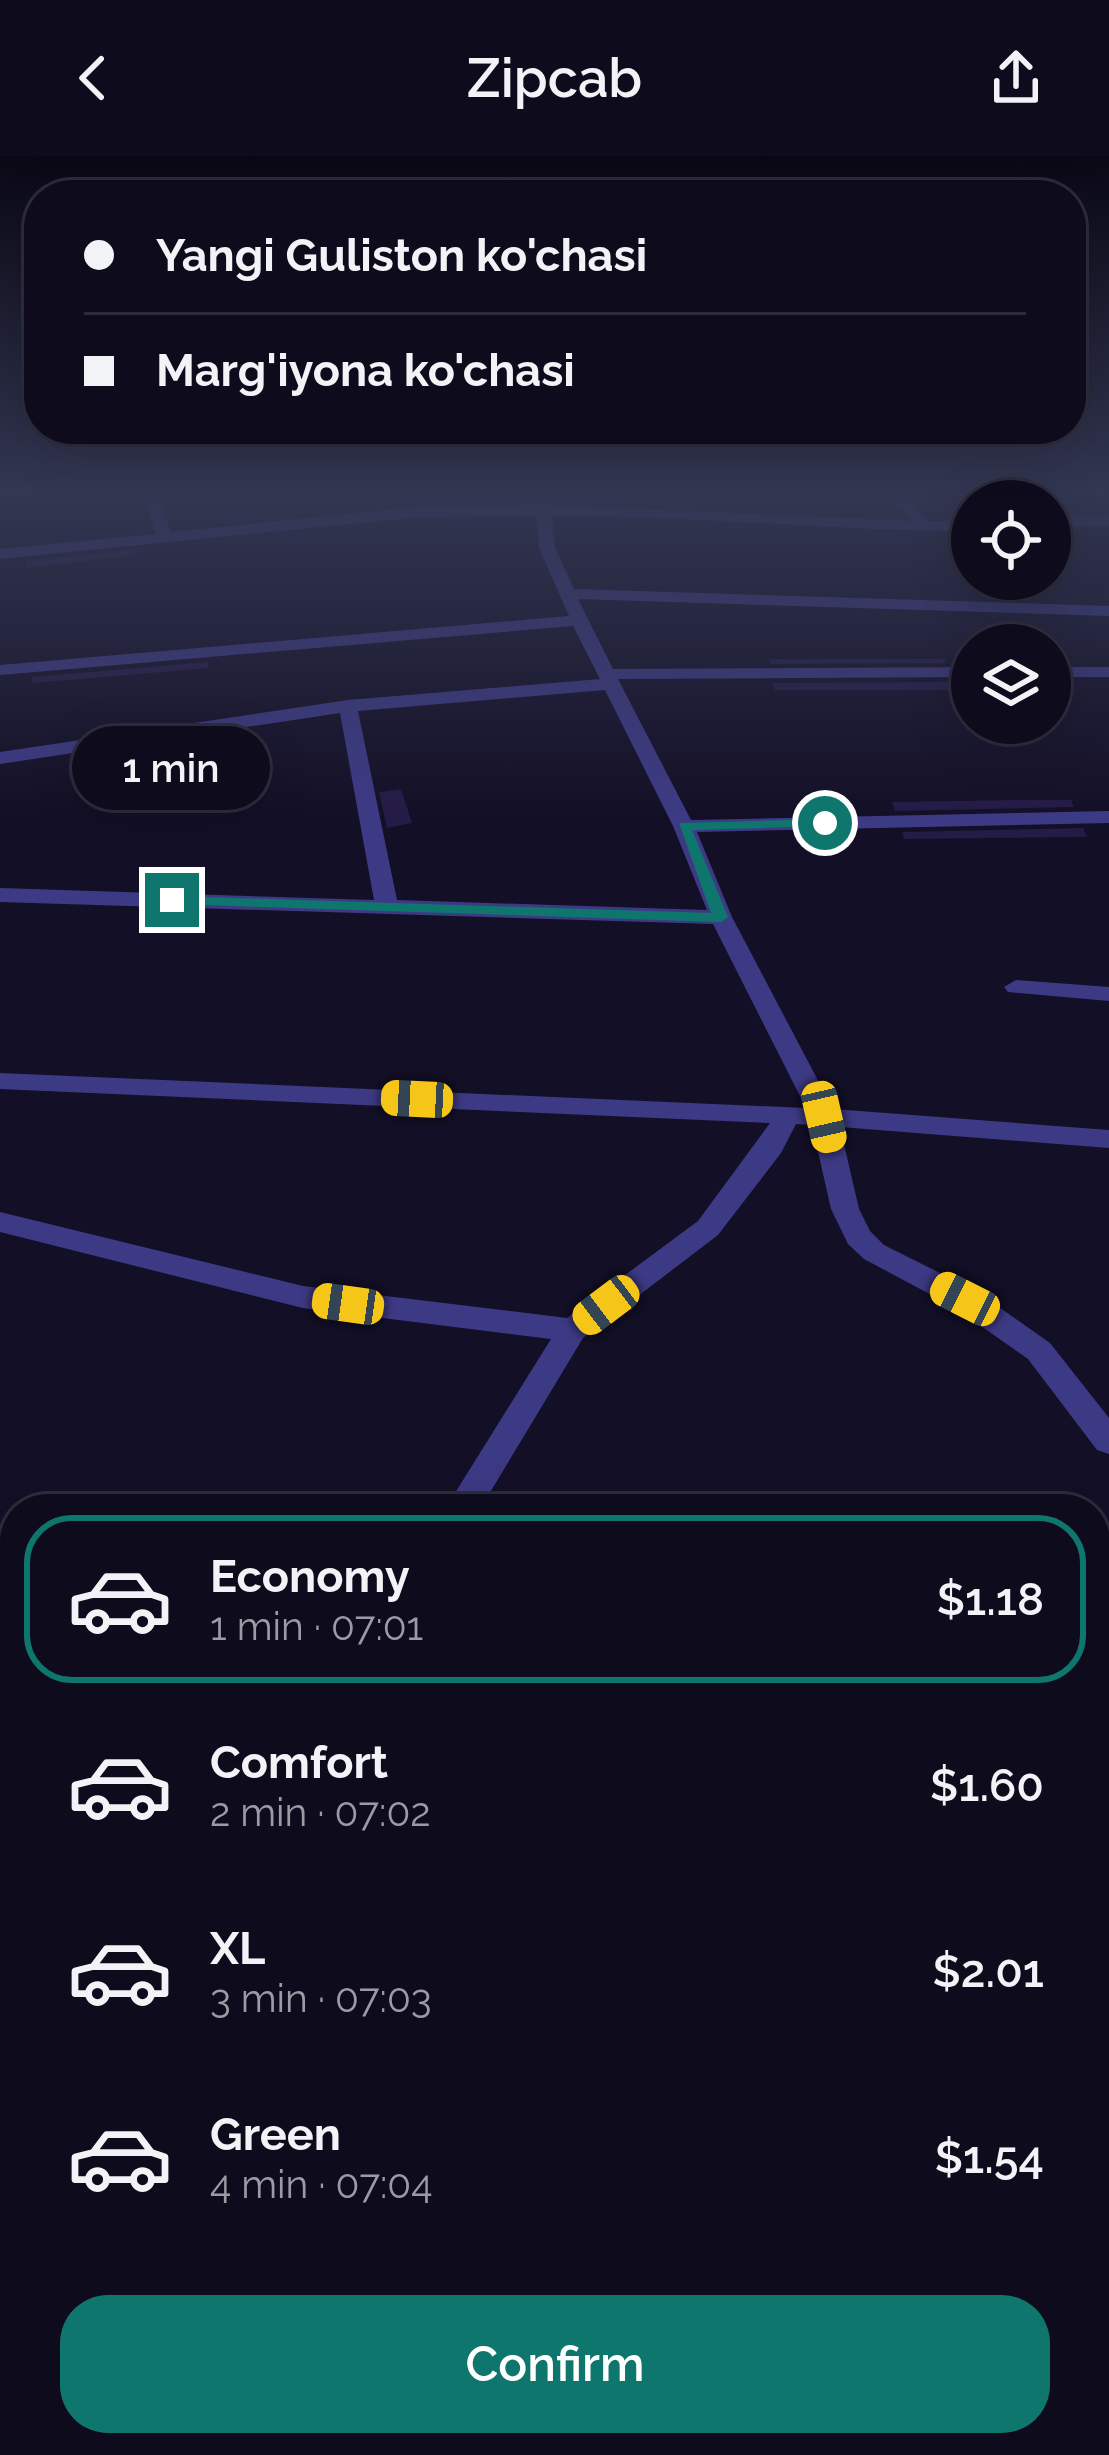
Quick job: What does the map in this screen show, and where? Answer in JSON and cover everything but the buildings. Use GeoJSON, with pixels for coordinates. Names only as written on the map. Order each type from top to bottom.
{"type":"FeatureCollection","features":[{"type":"Feature","properties":{"kind":"street"},"geometry":{"type":"LineString","coordinates":[[570,601],[684,826],[721,917],[824,1117],[845,1209],[858,1238],[874,1252],[965,1299],[1039,1352],[1109,1441]]}},
{"type":"Feature","properties":{"kind":"street"},"geometry":{"type":"LineString","coordinates":[[799,601],[1109,611]]}},
{"type":"Feature","properties":{"kind":"street"},"geometry":{"type":"LineString","coordinates":[[0,670],[579,620]]}},
{"type":"Feature","properties":{"kind":"street"},"geometry":{"type":"LineString","coordinates":[[0,758],[347,706],[608,679],[951,672]]}},
{"type":"Feature","properties":{"kind":"street"},"geometry":{"type":"LineString","coordinates":[[1071,672],[1109,672]]}},
{"type":"Feature","properties":{"kind":"street"},"geometry":{"type":"LineString","coordinates":[[347,706],[386,907]]}},
{"type":"Feature","properties":{"kind":"street"},"geometry":{"type":"LineString","coordinates":[[684,826],[1109,817]]}},
{"type":"Feature","properties":{"kind":"street"},"geometry":{"type":"LineString","coordinates":[[0,895],[721,917]]}},
{"type":"Feature","properties":{"kind":"street"},"geometry":{"type":"LineString","coordinates":[[1016,987],[1109,994]]}},
{"type":"Feature","properties":{"kind":"street"},"geometry":{"type":"LineString","coordinates":[[0,1081],[788,1115],[1109,1139]]}},
{"type":"Feature","properties":{"kind":"street"},"geometry":{"type":"LineString","coordinates":[[471,1494],[572,1330],[708,1228],[771,1147],[788,1115]]}},
{"type":"Feature","properties":{"kind":"street"},"geometry":{"type":"LineString","coordinates":[[0,1222],[303,1298],[572,1330]]}},
{"type":"Feature","properties":{"kind":"route"},"geometry":{"type":"LineString","coordinates":[[172,900],[721,917],[684,826],[825,823]]}}]}
